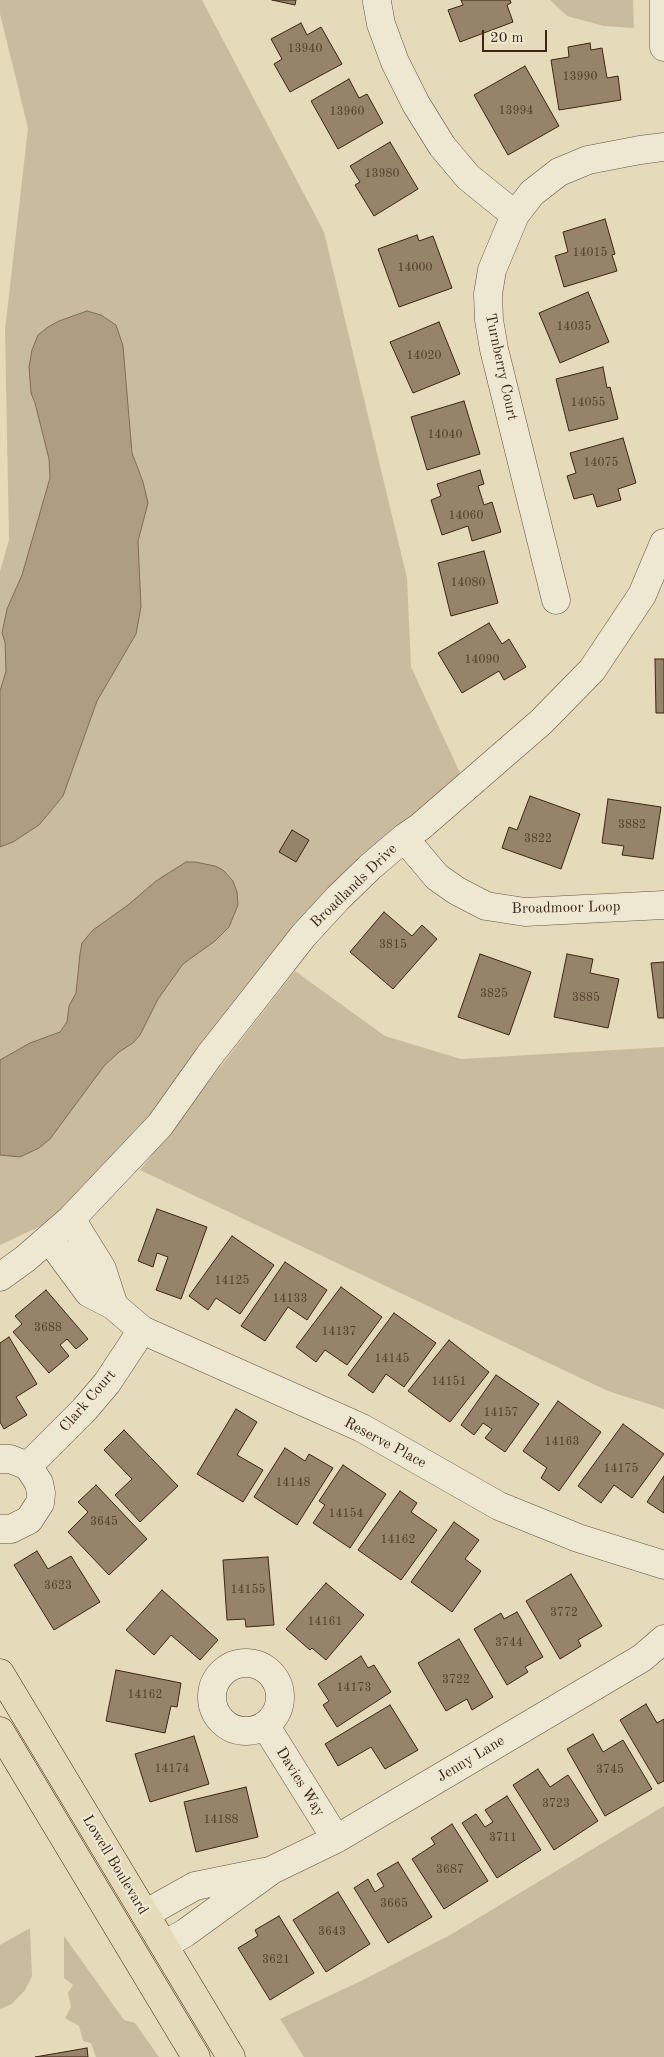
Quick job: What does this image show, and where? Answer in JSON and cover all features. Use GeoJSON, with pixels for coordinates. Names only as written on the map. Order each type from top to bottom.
{"type":"FeatureCollection","features":[{"type":"Feature","properties":{"kind":"main road","name":"Lowell Boulevard"},"geometry":{"type":"LineString","coordinates":[[0,1673],[231,2057]]}},
{"type":"Feature","properties":{"kind":"main road","name":"Lowell Boulevard"},"geometry":{"type":"LineString","coordinates":[[0,1731],[196,2057]]}},
{"type":"Feature","properties":{"kind":"street"},"geometry":{"type":"LineString","coordinates":[[664,0],[664,47]]}},
{"type":"Feature","properties":{"kind":"street"},"geometry":{"type":"LineString","coordinates":[[377,2],[381,24],[395,62],[416,104],[442,146],[468,177],[515,215]]}},
{"type":"Feature","properties":{"kind":"street","name":"Turnberry Court"},"geometry":{"type":"LineString","coordinates":[[556,600],[489,320],[488,294],[492,270],[515,215],[532,193],[559,172],[588,160],[664,147]]}},
{"type":"Feature","properties":{"kind":"street","name":"Broadlands Drive"},"geometry":{"type":"LineString","coordinates":[[0,1277],[25,1260],[71,1219],[160,1125],[209,1056],[303,936],[338,898],[370,867],[420,827],[542,722],[592,670],[642,595],[661,559]]}},
{"type":"Feature","properties":{"kind":"street","name":"Broadmoor Loop"},"geometry":{"type":"LineString","coordinates":[[404,838],[437,877],[457,891],[486,906],[534,912],[664,905]]}},
{"type":"Feature","properties":{"kind":"street"},"geometry":{"type":"LineString","coordinates":[[71,1219],[102,1269],[114,1306]]}},
{"type":"Feature","properties":{"kind":"street","name":"Broadlands Drive"},"geometry":{"type":"LineString","coordinates":[[0,1256],[19,1246],[49,1238]]}},
{"type":"Feature","properties":{"kind":"street","name":"Reserve Place"},"geometry":{"type":"LineString","coordinates":[[49,1238],[89,1293],[114,1306],[142,1330],[362,1428],[499,1506],[578,1538],[664,1565]]}},
{"type":"Feature","properties":{"kind":"street","name":"Clark Court"},"geometry":{"type":"LineString","coordinates":[[28,1466],[84,1410],[101,1390],[142,1330]]}},
{"type":"Feature","properties":{"kind":"street"},"geometry":{"type":"LineString","coordinates":[[0,1459],[15,1460],[28,1466],[37,1478],[41,1493],[40,1503],[30,1520],[21,1526],[11,1529],[0,1529]]}},
{"type":"Feature","properties":{"kind":"street","name":"Jenny Lane"},"geometry":{"type":"LineString","coordinates":[[164,1945],[272,1870],[336,1838],[642,1658],[664,1639]]}},
{"type":"Feature","properties":{"kind":"street","name":"Davies Way"},"geometry":{"type":"LineString","coordinates":[[265,1725],[336,1838]]}},
{"type":"Feature","properties":{"kind":"street","name":"Jenny Lane"},"geometry":{"type":"LineString","coordinates":[[145,1914],[195,1886],[272,1870]]}},
{"type":"Feature","properties":{"kind":"shaded area"},"geometry":{"type":"Polygon","coordinates":[[[0,0],[202,0],[324,232],[407,578],[411,667],[461,775],[205,1046],[106,1171],[69,1207],[43,1225],[0,1245],[0,571],[9,540],[5,330],[28,128],[0,14],[0,0]]]}},
{"type":"Feature","properties":{"kind":"shaded area"},"geometry":{"type":"Polygon","coordinates":[[[550,0],[633,0],[634,28],[604,26],[567,16],[550,0]]]}},
{"type":"Feature","properties":{"kind":"shaded area"},"geometry":{"type":"Polygon","coordinates":[[[87,311],[101,315],[116,325],[123,346],[132,453],[143,482],[148,503],[138,541],[141,607],[136,634],[97,701],[63,796],[39,825],[13,842],[0,847],[0,691],[6,671],[5,642],[2,633],[7,609],[22,575],[50,478],[49,459],[31,393],[29,367],[32,350],[38,335],[59,321],[87,311]]]}},
{"type":"Feature","properties":{"kind":"shaded area"},"geometry":{"type":"Polygon","coordinates":[[[186,862],[215,866],[223,870],[233,881],[237,892],[238,905],[229,927],[215,941],[183,964],[158,999],[140,1035],[104,1066],[50,1139],[39,1148],[20,1157],[0,1155],[0,1060],[30,1043],[60,1032],[67,1022],[69,1006],[76,993],[82,943],[93,930],[128,905],[156,881],[186,862]]]}},
{"type":"Feature","properties":{"kind":"shaded area"},"geometry":{"type":"Polygon","coordinates":[[[295,971],[385,1036],[461,1059],[664,1047],[664,1409],[608,1391],[140,1170],[295,971]]]}},
{"type":"Feature","properties":{"kind":"shaded area"},"geometry":{"type":"Polygon","coordinates":[[[664,1806],[664,2057],[304,2057],[280,2019],[363,1980],[450,1935],[664,1806]]]}},
{"type":"Feature","properties":{"kind":"shaded area"},"geometry":{"type":"Polygon","coordinates":[[[30,1928],[32,1976],[25,1990],[12,2004],[0,2009],[0,1945],[30,1928]]]}},
{"type":"Feature","properties":{"kind":"shaded area"},"geometry":{"type":"Polygon","coordinates":[[[64,1936],[124,2020],[135,2023],[159,2057],[96,2057],[91,2043],[83,2041],[79,2026],[65,2018],[71,2007],[68,1993],[73,1985],[64,1978],[64,1936]]]}},
{"type":"Feature","properties":{"kind":"building"},"geometry":{"type":"Polygon","coordinates":[[[272,0],[296,0],[295,5],[272,0]]]}},
{"type":"Feature","properties":{"kind":"building"},"geometry":{"type":"Polygon","coordinates":[[[461,0],[510,0],[511,3],[507,5],[513,22],[460,42],[448,10],[463,5],[461,0]]]}},
{"type":"Feature","properties":{"kind":"building"},"geometry":{"type":"Polygon","coordinates":[[[301,23],[307,35],[321,27],[342,64],[290,92],[274,64],[282,59],[271,39],[301,23]]]}},
{"type":"Feature","properties":{"kind":"building"},"geometry":{"type":"Polygon","coordinates":[[[590,43],[591,50],[602,48],[607,78],[618,76],[621,100],[559,110],[551,60],[569,57],[568,47],[590,43]]]}},
{"type":"Feature","properties":{"kind":"building"},"geometry":{"type":"Polygon","coordinates":[[[525,66],[559,126],[508,155],[474,95],[525,66]]]}},
{"type":"Feature","properties":{"kind":"building"},"geometry":{"type":"Polygon","coordinates":[[[349,79],[359,98],[367,94],[383,123],[338,149],[311,101],[349,79]]]}},
{"type":"Feature","properties":{"kind":"building"},"geometry":{"type":"Polygon","coordinates":[[[390,142],[418,189],[374,216],[355,185],[360,182],[350,166],[390,142]]]}},
{"type":"Feature","properties":{"kind":"building"},"geometry":{"type":"Polygon","coordinates":[[[605,219],[615,254],[612,255],[617,271],[564,287],[555,256],[568,252],[563,232],[605,219]]]}},
{"type":"Feature","properties":{"kind":"building"},"geometry":{"type":"Polygon","coordinates":[[[417,235],[419,241],[433,236],[452,288],[399,307],[378,249],[417,235]]]}},
{"type":"Feature","properties":{"kind":"building"},"geometry":{"type":"Polygon","coordinates":[[[588,292],[609,342],[560,363],[539,313],[588,292]]]}},
{"type":"Feature","properties":{"kind":"building"},"geometry":{"type":"Polygon","coordinates":[[[439,322],[460,374],[413,393],[390,342],[439,322]]]}},
{"type":"Feature","properties":{"kind":"building"},"geometry":{"type":"Polygon","coordinates":[[[603,367],[607,388],[610,387],[618,419],[569,431],[556,379],[603,367]]]}},
{"type":"Feature","properties":{"kind":"building"},"geometry":{"type":"Polygon","coordinates":[[[464,401],[480,454],[427,470],[411,417],[464,401]]]}},
{"type":"Feature","properties":{"kind":"building"},"geometry":{"type":"Polygon","coordinates":[[[623,438],[636,483],[618,489],[621,500],[597,507],[593,494],[574,499],[567,476],[576,473],[570,453],[623,438]]]}},
{"type":"Feature","properties":{"kind":"building"},"geometry":{"type":"Polygon","coordinates":[[[480,470],[484,484],[478,486],[484,505],[492,502],[501,532],[472,541],[468,526],[442,535],[431,500],[441,496],[437,484],[480,470]]]}},
{"type":"Feature","properties":{"kind":"building"},"geometry":{"type":"Polygon","coordinates":[[[484,551],[498,603],[451,616],[438,563],[484,551]]]}},
{"type":"Feature","properties":{"kind":"building"},"geometry":{"type":"Polygon","coordinates":[[[489,623],[502,644],[509,639],[526,667],[504,680],[499,671],[462,693],[438,653],[489,623]]]}},
{"type":"Feature","properties":{"kind":"building"},"geometry":{"type":"Polygon","coordinates":[[[655,659],[664,659],[664,713],[656,713],[655,659]]]}},
{"type":"Feature","properties":{"kind":"building"},"geometry":{"type":"Polygon","coordinates":[[[530,796],[580,814],[561,869],[502,848],[509,827],[517,830],[530,796]]]}},
{"type":"Feature","properties":{"kind":"building"},"geometry":{"type":"Polygon","coordinates":[[[608,799],[661,807],[653,859],[622,855],[624,846],[602,843],[608,799]]]}},
{"type":"Feature","properties":{"kind":"building"},"geometry":{"type":"Polygon","coordinates":[[[292,830],[309,840],[296,862],[279,852],[292,830]]]}},
{"type":"Feature","properties":{"kind":"building"},"geometry":{"type":"Polygon","coordinates":[[[384,912],[412,936],[422,925],[437,939],[393,989],[350,952],[384,912]]]}},
{"type":"Feature","properties":{"kind":"building"},"geometry":{"type":"Polygon","coordinates":[[[480,954],[531,972],[509,1035],[458,1017],[480,954]]]}},
{"type":"Feature","properties":{"kind":"building"},"geometry":{"type":"Polygon","coordinates":[[[567,954],[593,959],[590,973],[619,979],[608,1028],[554,1017],[567,954]]]}},
{"type":"Feature","properties":{"kind":"building"},"geometry":{"type":"Polygon","coordinates":[[[664,962],[664,1018],[658,1018],[651,963],[664,962]]]}},
{"type":"Feature","properties":{"kind":"building"},"geometry":{"type":"Polygon","coordinates":[[[157,1209],[207,1227],[181,1299],[156,1290],[168,1257],[157,1253],[153,1267],[138,1261],[157,1209]]]}},
{"type":"Feature","properties":{"kind":"building"},"geometry":{"type":"Polygon","coordinates":[[[232,1236],[274,1265],[240,1314],[216,1298],[208,1310],[189,1296],[232,1236]]]}},
{"type":"Feature","properties":{"kind":"building"},"geometry":{"type":"Polygon","coordinates":[[[285,1262],[327,1290],[307,1320],[288,1307],[265,1341],[241,1326],[285,1262]]]}},
{"type":"Feature","properties":{"kind":"building"},"geometry":{"type":"Polygon","coordinates":[[[341,1287],[382,1317],[347,1365],[325,1350],[316,1362],[296,1347],[341,1287]]]}},
{"type":"Feature","properties":{"kind":"building"},"geometry":{"type":"Polygon","coordinates":[[[46,1290],[88,1339],[76,1349],[67,1339],[60,1345],[69,1356],[49,1373],[13,1332],[22,1324],[15,1316],[46,1290]]]}},
{"type":"Feature","properties":{"kind":"building"},"geometry":{"type":"Polygon","coordinates":[[[394,1313],[436,1343],[404,1387],[386,1374],[373,1393],[348,1375],[394,1313]]]}},
{"type":"Feature","properties":{"kind":"building"},"geometry":{"type":"Polygon","coordinates":[[[9,1337],[37,1384],[16,1397],[27,1415],[4,1429],[0,1422],[0,1343],[9,1337]]]}},
{"type":"Feature","properties":{"kind":"building"},"geometry":{"type":"Polygon","coordinates":[[[449,1340],[489,1372],[450,1422],[408,1391],[449,1340]]]}},
{"type":"Feature","properties":{"kind":"building"},"geometry":{"type":"Polygon","coordinates":[[[496,1375],[539,1404],[505,1452],[485,1438],[492,1429],[483,1423],[474,1435],[461,1425],[496,1375]]]}},
{"type":"Feature","properties":{"kind":"building"},"geometry":{"type":"Polygon","coordinates":[[[558,1401],[601,1432],[559,1491],[541,1478],[547,1468],[523,1451],[558,1401]]]}},
{"type":"Feature","properties":{"kind":"building"},"geometry":{"type":"Polygon","coordinates":[[[236,1409],[257,1422],[237,1455],[263,1470],[243,1502],[197,1474],[236,1409]]]}},
{"type":"Feature","properties":{"kind":"building"},"geometry":{"type":"Polygon","coordinates":[[[623,1424],[664,1454],[632,1498],[614,1485],[601,1503],[578,1486],[623,1424]]]}},
{"type":"Feature","properties":{"kind":"building"},"geometry":{"type":"Polygon","coordinates":[[[124,1430],[178,1486],[140,1522],[115,1495],[132,1479],[104,1450],[124,1430]]]}},
{"type":"Feature","properties":{"kind":"building"},"geometry":{"type":"Polygon","coordinates":[[[285,1448],[305,1461],[309,1454],[333,1468],[297,1525],[254,1497],[285,1448]]]}},
{"type":"Feature","properties":{"kind":"building"},"geometry":{"type":"Polygon","coordinates":[[[343,1465],[386,1494],[350,1548],[313,1523],[325,1505],[319,1501],[343,1465]]]}},
{"type":"Feature","properties":{"kind":"building"},"geometry":{"type":"Polygon","coordinates":[[[664,1476],[664,1513],[647,1502],[664,1476]]]}},
{"type":"Feature","properties":{"kind":"building"},"geometry":{"type":"Polygon","coordinates":[[[96,1485],[147,1539],[109,1575],[68,1532],[88,1512],[78,1502],[96,1485]]]}},
{"type":"Feature","properties":{"kind":"building"},"geometry":{"type":"Polygon","coordinates":[[[400,1491],[417,1503],[411,1512],[437,1530],[401,1580],[358,1550],[400,1491]]]}},
{"type":"Feature","properties":{"kind":"building"},"geometry":{"type":"Polygon","coordinates":[[[454,1522],[479,1540],[465,1559],[481,1571],[452,1612],[411,1582],[454,1522]]]}},
{"type":"Feature","properties":{"kind":"building"},"geometry":{"type":"Polygon","coordinates":[[[37,1551],[48,1569],[71,1556],[100,1602],[54,1630],[14,1565],[37,1551]]]}},
{"type":"Feature","properties":{"kind":"building"},"geometry":{"type":"Polygon","coordinates":[[[268,1557],[274,1625],[246,1627],[245,1619],[227,1620],[223,1560],[268,1557]]]}},
{"type":"Feature","properties":{"kind":"building"},"geometry":{"type":"Polygon","coordinates":[[[571,1574],[602,1626],[578,1640],[581,1646],[560,1659],[526,1601],[571,1574]]]}},
{"type":"Feature","properties":{"kind":"building"},"geometry":{"type":"Polygon","coordinates":[[[326,1583],[364,1615],[326,1660],[312,1648],[310,1650],[286,1629],[326,1583]]]}},
{"type":"Feature","properties":{"kind":"building"},"geometry":{"type":"Polygon","coordinates":[[[162,1590],[218,1640],[200,1660],[171,1635],[154,1655],[126,1630],[162,1590]]]}},
{"type":"Feature","properties":{"kind":"building"},"geometry":{"type":"Polygon","coordinates":[[[517,1612],[543,1657],[525,1667],[528,1672],[507,1685],[474,1629],[501,1613],[504,1619],[517,1612]]]}},
{"type":"Feature","properties":{"kind":"building"},"geometry":{"type":"Polygon","coordinates":[[[459,1639],[493,1697],[472,1710],[467,1699],[446,1711],[418,1663],[459,1639]]]}},
{"type":"Feature","properties":{"kind":"building"},"geometry":{"type":"Polygon","coordinates":[[[361,1656],[368,1668],[374,1665],[391,1692],[337,1727],[323,1705],[329,1701],[318,1684],[361,1656]]]}},
{"type":"Feature","properties":{"kind":"building"},"geometry":{"type":"Polygon","coordinates":[[[116,1670],[181,1683],[177,1707],[171,1706],[165,1733],[106,1721],[116,1670]]]}},
{"type":"Feature","properties":{"kind":"building"},"geometry":{"type":"Polygon","coordinates":[[[646,1704],[657,1723],[664,1719],[664,1781],[658,1784],[620,1720],[646,1704]]]}},
{"type":"Feature","properties":{"kind":"building"},"geometry":{"type":"Polygon","coordinates":[[[390,1705],[418,1750],[385,1769],[371,1747],[338,1766],[325,1744],[390,1705]]]}},
{"type":"Feature","properties":{"kind":"building"},"geometry":{"type":"Polygon","coordinates":[[[593,1734],[603,1752],[623,1740],[652,1789],[605,1816],[567,1749],[593,1734]]]}},
{"type":"Feature","properties":{"kind":"building"},"geometry":{"type":"Polygon","coordinates":[[[194,1736],[209,1784],[150,1802],[135,1754],[194,1736]]]}},
{"type":"Feature","properties":{"kind":"building"},"geometry":{"type":"Polygon","coordinates":[[[538,1769],[550,1787],[568,1775],[598,1821],[554,1850],[513,1785],[538,1769]]]}},
{"type":"Feature","properties":{"kind":"building"},"geometry":{"type":"Polygon","coordinates":[[[246,1787],[258,1837],[196,1852],[184,1802],[246,1787]]]}},
{"type":"Feature","properties":{"kind":"building"},"geometry":{"type":"Polygon","coordinates":[[[507,1796],[541,1850],[497,1878],[462,1823],[476,1814],[485,1827],[493,1822],[485,1810],[507,1796]]]}},
{"type":"Feature","properties":{"kind":"building"},"geometry":{"type":"Polygon","coordinates":[[[452,1824],[488,1881],[444,1909],[412,1859],[435,1844],[431,1838],[452,1824]]]}},
{"type":"Feature","properties":{"kind":"building"},"geometry":{"type":"Polygon","coordinates":[[[398,1862],[432,1917],[388,1943],[354,1888],[368,1879],[375,1892],[384,1886],[377,1874],[398,1862]]]}},
{"type":"Feature","properties":{"kind":"building"},"geometry":{"type":"Polygon","coordinates":[[[338,1892],[370,1944],[326,1972],[293,1920],[338,1892]]]}},
{"type":"Feature","properties":{"kind":"building"},"geometry":{"type":"Polygon","coordinates":[[[279,1916],[314,1973],[270,2000],[238,1948],[258,1936],[255,1930],[279,1916]]]}},
{"type":"Feature","properties":{"kind":"building"},"geometry":{"type":"Polygon","coordinates":[[[87,2048],[88,2057],[35,2057],[87,2048]]]}}]}
